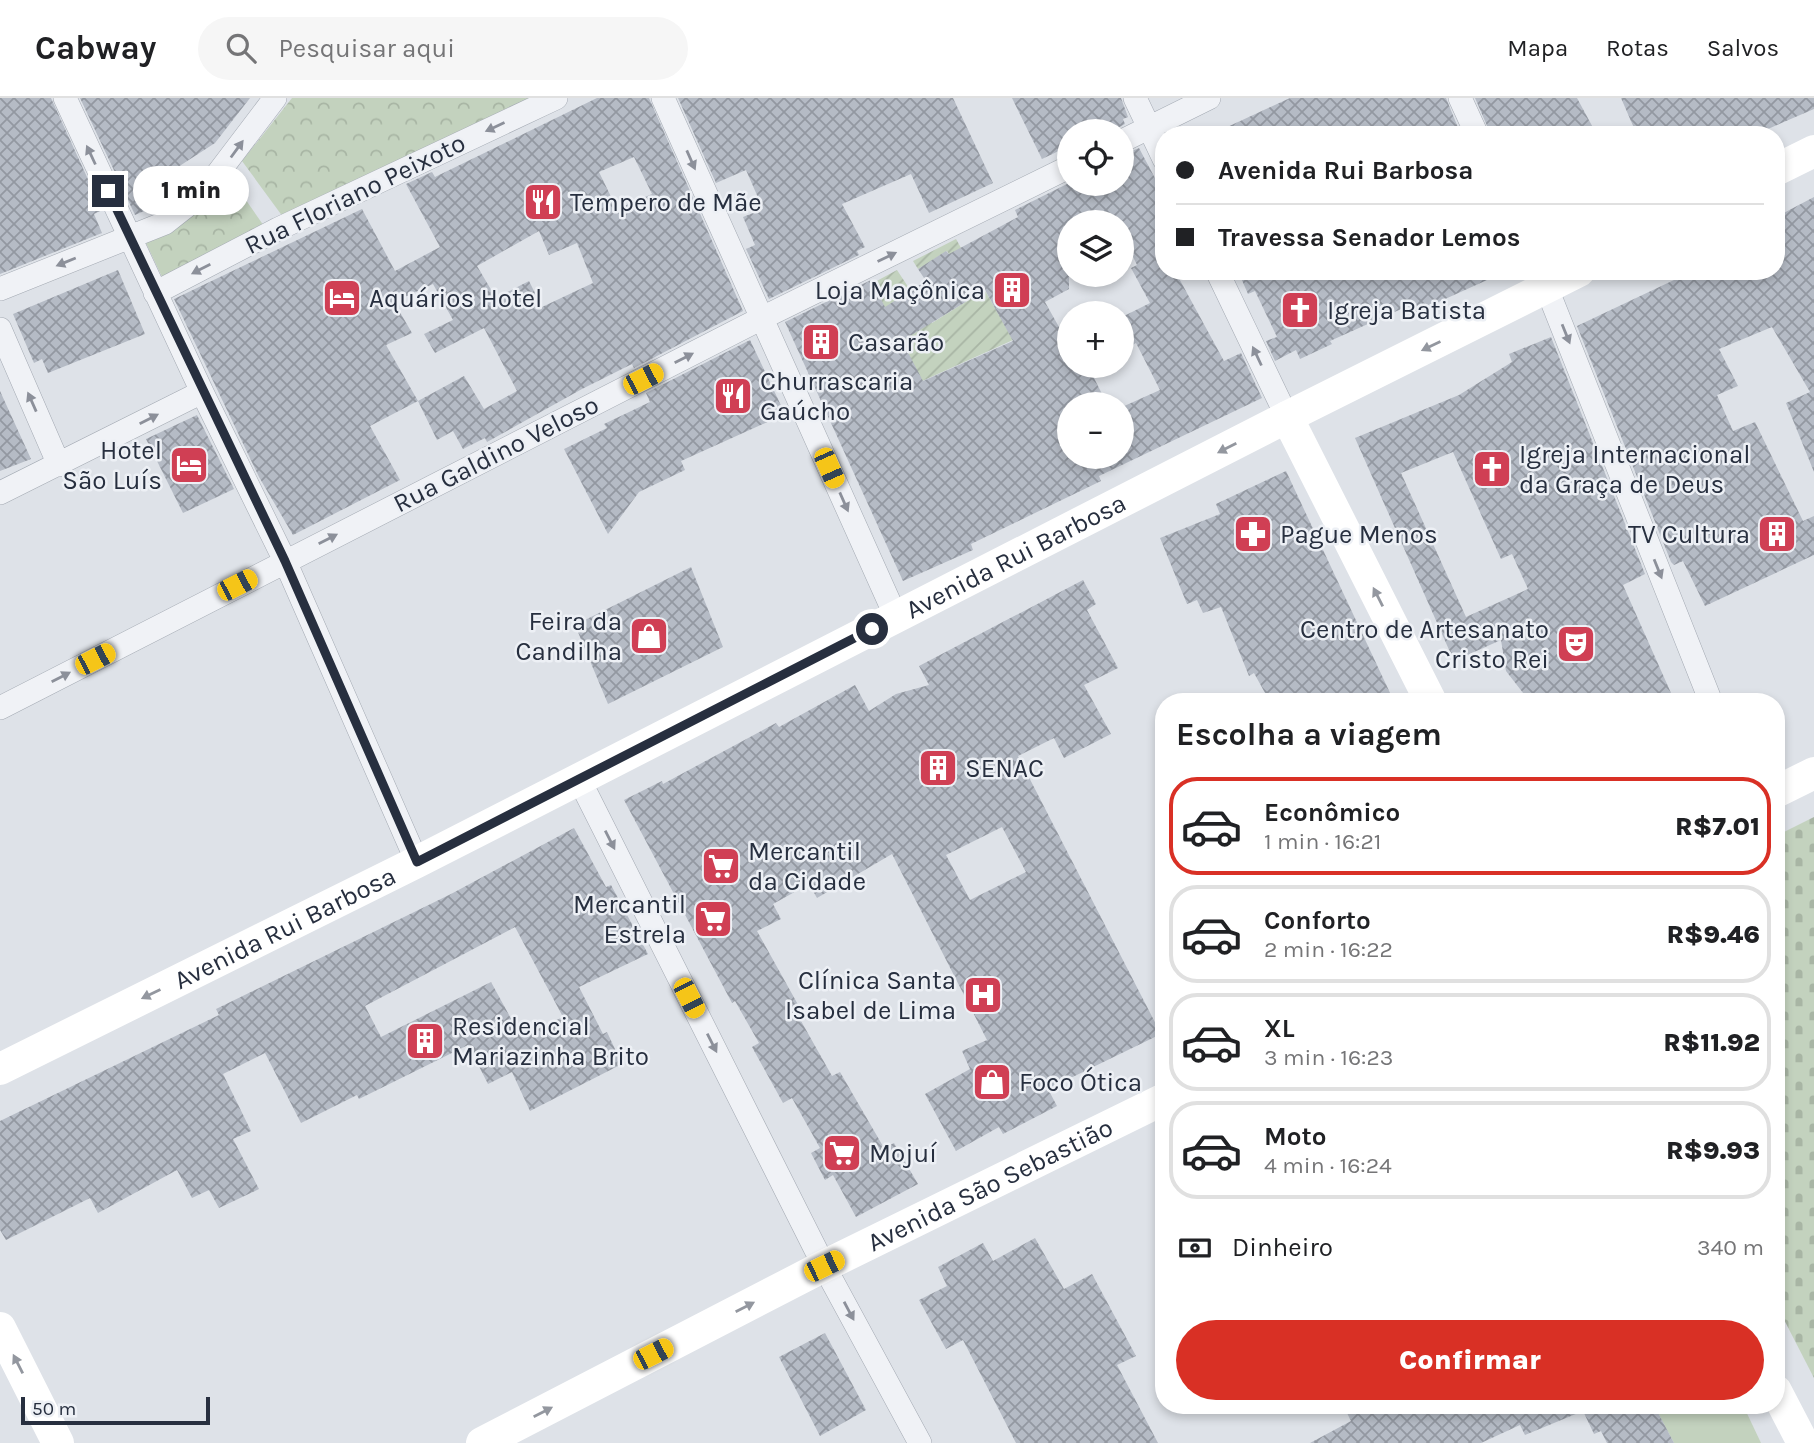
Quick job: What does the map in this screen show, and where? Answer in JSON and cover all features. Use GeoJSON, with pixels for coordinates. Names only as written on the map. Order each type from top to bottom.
{"type":"FeatureCollection","features":[{"type":"Feature","properties":{"kind":"main road"},"geometry":{"type":"LineString","coordinates":[[1785,166],[1814,151]]}},
{"type":"Feature","properties":{"kind":"main road","name":"Avenida Rui Barbosa"},"geometry":{"type":"LineString","coordinates":[[0,1069],[417,862],[1287,417],[1543,280]]}},
{"type":"Feature","properties":{"kind":"main road"},"geometry":{"type":"LineString","coordinates":[[1287,417],[1425,693]]}},
{"type":"Feature","properties":{"kind":"main road"},"geometry":{"type":"LineString","coordinates":[[1785,788],[1814,773]]}},
{"type":"Feature","properties":{"kind":"main road","name":"Avenida São Sebastião"},"geometry":{"type":"LineString","coordinates":[[482,1443],[824,1266],[1155,1103]]}},
{"type":"Feature","properties":{"kind":"main road"},"geometry":{"type":"LineString","coordinates":[[0,1328],[58,1443]]}},
{"type":"Feature","properties":{"kind":"main road"},"geometry":{"type":"LineString","coordinates":[[1785,1408],[1803,1443]]}},
{"type":"Feature","properties":{"kind":"street"},"geometry":{"type":"LineString","coordinates":[[65,98],[202,392],[285,561],[417,862]]}},
{"type":"Feature","properties":{"kind":"street"},"geometry":{"type":"LineString","coordinates":[[0,289],[165,223],[202,192],[275,98]]}},
{"type":"Feature","properties":{"kind":"street","name":"Rua Floriano Peixoto"},"geometry":{"type":"LineString","coordinates":[[155,293],[291,223],[556,98]]}},
{"type":"Feature","properties":{"kind":"street"},"geometry":{"type":"LineString","coordinates":[[663,98],[896,617]]}},
{"type":"Feature","properties":{"kind":"street"},"geometry":{"type":"LineString","coordinates":[[1135,98],[1155,140]]}},
{"type":"Feature","properties":{"kind":"street"},"geometry":{"type":"LineString","coordinates":[[1134,135],[1209,98]]}},
{"type":"Feature","properties":{"kind":"street"},"geometry":{"type":"LineString","coordinates":[[1460,98],[1473,126]]}},
{"type":"Feature","properties":{"kind":"street","name":"Rua Galdino Veloso"},"geometry":{"type":"LineString","coordinates":[[0,708],[762,318],[1057,173]]}},
{"type":"Feature","properties":{"kind":"street"},"geometry":{"type":"LineString","coordinates":[[1221,280],[1287,417]]}},
{"type":"Feature","properties":{"kind":"street"},"geometry":{"type":"LineString","coordinates":[[1543,280],[1707,693]]}},
{"type":"Feature","properties":{"kind":"street"},"geometry":{"type":"LineString","coordinates":[[0,329],[59,465]]}},
{"type":"Feature","properties":{"kind":"street"},"geometry":{"type":"LineString","coordinates":[[0,493],[202,392]]}},
{"type":"Feature","properties":{"kind":"street"},"geometry":{"type":"LineString","coordinates":[[579,779],[824,1266],[920,1443]]}},
{"type":"Feature","properties":{"kind":"green space"},"geometry":{"type":"Polygon","coordinates":[[[292,98],[531,98],[283,217],[242,161],[292,98]]]}},
{"type":"Feature","properties":{"kind":"green space"},"geometry":{"type":"Polygon","coordinates":[[[229,176],[264,226],[162,277],[146,243],[171,230],[229,176]]]}},
{"type":"Feature","properties":{"kind":"green space"},"geometry":{"type":"Polygon","coordinates":[[[956,239],[1013,340],[920,382],[873,283],[897,270],[932,323],[975,296],[947,251],[918,269],[913,261],[956,239]]]}},
{"type":"Feature","properties":{"kind":"green space"},"geometry":{"type":"Polygon","coordinates":[[[1814,817],[1814,1378],[1785,1322],[1785,832],[1814,817]]]}},
{"type":"Feature","properties":{"kind":"green space"},"geometry":{"type":"Polygon","coordinates":[[[1659,1414],[1747,1414],[1761,1443],[1674,1443],[1659,1414]]]}},
{"type":"Feature","properties":{"kind":"building"},"geometry":{"type":"Polygon","coordinates":[[[0,98],[51,98],[102,210],[94,214],[102,233],[0,274],[0,98]]]}},
{"type":"Feature","properties":{"kind":"building"},"geometry":{"type":"Polygon","coordinates":[[[80,98],[250,98],[215,143],[161,178],[169,200],[135,215],[80,98]]]}},
{"type":"Feature","properties":{"kind":"building"},"geometry":{"type":"Polygon","coordinates":[[[597,98],[649,98],[743,311],[634,368],[632,364],[582,389],[487,442],[485,438],[463,449],[453,431],[437,440],[418,401],[370,426],[400,480],[293,535],[259,477],[174,299],[362,209],[395,271],[440,247],[406,184],[432,172],[435,177],[597,98]],[[634,157],[599,172],[617,209],[652,194],[634,157]],[[539,231],[477,266],[496,298],[529,281],[542,307],[593,283],[577,243],[549,255],[539,231]],[[433,284],[394,302],[412,333],[386,345],[418,401],[464,376],[484,409],[517,391],[484,328],[435,353],[424,334],[453,320],[433,284]]]}},
{"type":"Feature","properties":{"kind":"building"},"geometry":{"type":"Polygon","coordinates":[[[678,98],[953,98],[993,183],[929,213],[911,174],[842,204],[865,247],[857,251],[859,255],[769,299],[746,249],[755,245],[743,217],[763,209],[746,170],[716,183],[678,98]]]}},
{"type":"Feature","properties":{"kind":"building"},"geometry":{"type":"Polygon","coordinates":[[[1012,98],[1121,98],[1128,117],[1123,119],[1057,119],[1057,152],[1042,159],[1012,98]]]}},
{"type":"Feature","properties":{"kind":"building"},"geometry":{"type":"Polygon","coordinates":[[[1290,98],[1446,98],[1457,126],[1229,126],[1290,98]]]}},
{"type":"Feature","properties":{"kind":"building"},"geometry":{"type":"Polygon","coordinates":[[[1475,98],[1577,98],[1592,126],[1487,126],[1475,98]]]}},
{"type":"Feature","properties":{"kind":"building"},"geometry":{"type":"Polygon","coordinates":[[[1621,98],[1814,98],[1814,109],[1775,126],[1633,126],[1621,98]]]}},
{"type":"Feature","properties":{"kind":"building"},"geometry":{"type":"Polygon","coordinates":[[[1139,148],[1155,178],[1155,280],[1180,280],[1224,361],[1241,353],[1262,398],[1134,459],[1134,402],[1160,390],[1136,343],[1134,344],[1134,311],[1150,303],[1134,274],[1134,266],[1137,265],[1134,259],[1134,210],[1057,210],[1057,287],[1069,289],[1045,302],[1057,324],[1057,378],[1094,378],[1101,392],[1057,392],[1057,469],[1114,469],[1099,476],[1101,481],[971,544],[973,550],[903,581],[785,322],[871,280],[885,307],[926,281],[918,269],[946,251],[949,254],[1018,217],[1015,210],[1057,189],[1057,196],[1134,196],[1134,150],[1139,148]],[[985,290],[902,341],[923,381],[1013,341],[985,290]]]}},
{"type":"Feature","properties":{"kind":"building"},"geometry":{"type":"Polygon","coordinates":[[[1814,197],[1814,472],[1786,403],[1810,392],[1772,327],[1719,349],[1738,386],[1717,395],[1733,431],[1755,422],[1803,521],[1814,516],[1814,555],[1705,606],[1683,561],[1674,565],[1671,562],[1577,326],[1674,280],[1785,280],[1785,212],[1814,197]]]}},
{"type":"Feature","properties":{"kind":"building"},"geometry":{"type":"Polygon","coordinates":[[[118,270],[145,334],[48,373],[42,359],[34,363],[13,314],[118,270]]]}},
{"type":"Feature","properties":{"kind":"building"},"geometry":{"type":"Polygon","coordinates":[[[1242,280],[1487,280],[1412,314],[1408,306],[1330,341],[1332,344],[1300,359],[1296,350],[1275,361],[1266,341],[1277,337],[1255,291],[1248,294],[1242,280]]]}},
{"type":"Feature","properties":{"kind":"building"},"geometry":{"type":"Polygon","coordinates":[[[1551,337],[1645,574],[1623,585],[1671,693],[1523,693],[1506,671],[1501,640],[1454,661],[1355,438],[1459,395],[1512,362],[1509,354],[1551,337]],[[1453,452],[1401,473],[1466,617],[1528,589],[1512,554],[1501,559],[1453,452]]]}},
{"type":"Feature","properties":{"kind":"building"},"geometry":{"type":"Polygon","coordinates":[[[750,340],[785,414],[681,461],[685,470],[639,492],[608,534],[564,449],[607,428],[604,424],[650,402],[646,393],[750,340]]]}},
{"type":"Feature","properties":{"kind":"building"},"geometry":{"type":"Polygon","coordinates":[[[0,391],[31,459],[0,471],[0,391]]]}},
{"type":"Feature","properties":{"kind":"building","name":"Hotel São Luís"},"geometry":{"type":"Polygon","coordinates":[[[197,415],[234,489],[183,513],[146,439],[197,415]]]}},
{"type":"Feature","properties":{"kind":"building"},"geometry":{"type":"Polygon","coordinates":[[[1286,471],[1390,693],[1265,693],[1254,673],[1249,676],[1221,607],[1203,613],[1197,600],[1187,604],[1160,538],[1220,514],[1216,504],[1286,471]]]}},
{"type":"Feature","properties":{"kind":"building","name":"Feira da Candilha"},"geometry":{"type":"Polygon","coordinates":[[[691,567],[723,647],[608,704],[575,625],[691,567]]]}},
{"type":"Feature","properties":{"kind":"building"},"geometry":{"type":"Polygon","coordinates":[[[1083,580],[1096,604],[1087,610],[1118,668],[1084,685],[1111,734],[1064,758],[1054,738],[1018,756],[1155,1022],[1155,1037],[1048,1089],[1057,1106],[1003,1134],[999,1127],[956,1151],[925,1094],[970,1069],[962,1051],[987,1040],[892,854],[817,898],[809,884],[773,904],[781,919],[757,931],[806,1019],[801,1021],[832,1076],[840,1072],[884,1148],[894,1143],[918,1184],[856,1217],[833,1175],[825,1180],[811,1153],[820,1148],[792,1098],[783,1103],[752,1047],[759,1043],[735,1001],[732,1003],[624,800],[662,781],[663,784],[776,723],[779,727],[855,685],[869,711],[896,694],[929,685],[919,666],[1083,580]],[[1002,827],[946,855],[970,900],[1026,872],[1002,827]]]}},
{"type":"Feature","properties":{"kind":"building"},"geometry":{"type":"Polygon","coordinates":[[[574,828],[606,887],[611,885],[648,954],[579,987],[603,1034],[607,1032],[622,1064],[530,1111],[512,1072],[488,1084],[468,1045],[359,1099],[357,1095],[301,1123],[265,1053],[223,1074],[251,1131],[233,1139],[259,1189],[219,1208],[209,1190],[192,1198],[177,1170],[98,1213],[90,1198],[6,1240],[0,1230],[0,1121],[219,1015],[216,1009],[451,894],[574,828]],[[515,927],[365,1006],[381,1037],[491,982],[521,1037],[563,1017],[515,927]]]}},
{"type":"Feature","properties":{"kind":"building"},"geometry":{"type":"Polygon","coordinates":[[[1035,1238],[1064,1289],[1092,1274],[1136,1356],[1117,1365],[1158,1443],[1016,1443],[963,1340],[946,1349],[919,1300],[947,1286],[938,1267],[983,1243],[993,1261],[1035,1238]]]}},
{"type":"Feature","properties":{"kind":"building"},"geometry":{"type":"Polygon","coordinates":[[[825,1333],[866,1410],[820,1436],[779,1357],[825,1333]]]}},
{"type":"Feature","properties":{"kind":"building"},"geometry":{"type":"Polygon","coordinates":[[[1348,1414],[1576,1414],[1525,1435],[1520,1425],[1481,1443],[1310,1443],[1351,1421],[1348,1414]]]}},
{"type":"Feature","properties":{"kind":"building"},"geometry":{"type":"Polygon","coordinates":[[[1584,1414],[1659,1414],[1674,1443],[1607,1443],[1601,1431],[1594,1434],[1584,1414]]]}},
{"type":"Feature","properties":{"kind":"place","name":"Tempero de Mãe"},"geometry":{"type":"Point","coordinates":[543,202]}},
{"type":"Feature","properties":{"kind":"place","name":"Loja Maçônica"},"geometry":{"type":"Point","coordinates":[1012,290]}},
{"type":"Feature","properties":{"kind":"place","name":"Aquários Hotel"},"geometry":{"type":"Point","coordinates":[342,298]}},
{"type":"Feature","properties":{"kind":"place","name":"Igreja Batista"},"geometry":{"type":"Point","coordinates":[1300,310]}},
{"type":"Feature","properties":{"kind":"place","name":"Casarão"},"geometry":{"type":"Point","coordinates":[821,342]}},
{"type":"Feature","properties":{"kind":"place","name":"Churrascaria Gaúcho"},"geometry":{"type":"Point","coordinates":[733,396]}},
{"type":"Feature","properties":{"kind":"place","name":"Hotel São Luís"},"geometry":{"type":"Point","coordinates":[189,465]}},
{"type":"Feature","properties":{"kind":"place","name":"Igreja Internacional da Graça de Deus"},"geometry":{"type":"Point","coordinates":[1492,469]}},
{"type":"Feature","properties":{"kind":"place","name":"Pague Menos"},"geometry":{"type":"Point","coordinates":[1253,534]}},
{"type":"Feature","properties":{"kind":"place","name":"TV Cultura"},"geometry":{"type":"Point","coordinates":[1777,534]}},
{"type":"Feature","properties":{"kind":"place","name":"Feira da Candilha"},"geometry":{"type":"Point","coordinates":[649,636]}},
{"type":"Feature","properties":{"kind":"place","name":"Centro de Artesanato Cristo Rei"},"geometry":{"type":"Point","coordinates":[1576,644]}},
{"type":"Feature","properties":{"kind":"place","name":"SENAC"},"geometry":{"type":"Point","coordinates":[938,768]}},
{"type":"Feature","properties":{"kind":"place","name":"Mercantil da Cidade"},"geometry":{"type":"Point","coordinates":[721,866]}},
{"type":"Feature","properties":{"kind":"place","name":"Mercantil Estrela"},"geometry":{"type":"Point","coordinates":[713,919]}},
{"type":"Feature","properties":{"kind":"place","name":"Clínica Santa Isabel de Lima"},"geometry":{"type":"Point","coordinates":[983,995]}},
{"type":"Feature","properties":{"kind":"place","name":"Residencial Mariazinha Brito"},"geometry":{"type":"Point","coordinates":[425,1041]}},
{"type":"Feature","properties":{"kind":"place","name":"Foco Ótica"},"geometry":{"type":"Point","coordinates":[992,1082]}},
{"type":"Feature","properties":{"kind":"place","name":"Mojuí"},"geometry":{"type":"Point","coordinates":[842,1153]}},
{"type":"Feature","properties":{"kind":"route"},"geometry":{"type":"LineString","coordinates":[[108,191],[285,561],[417,862],[872,629]]}}]}
